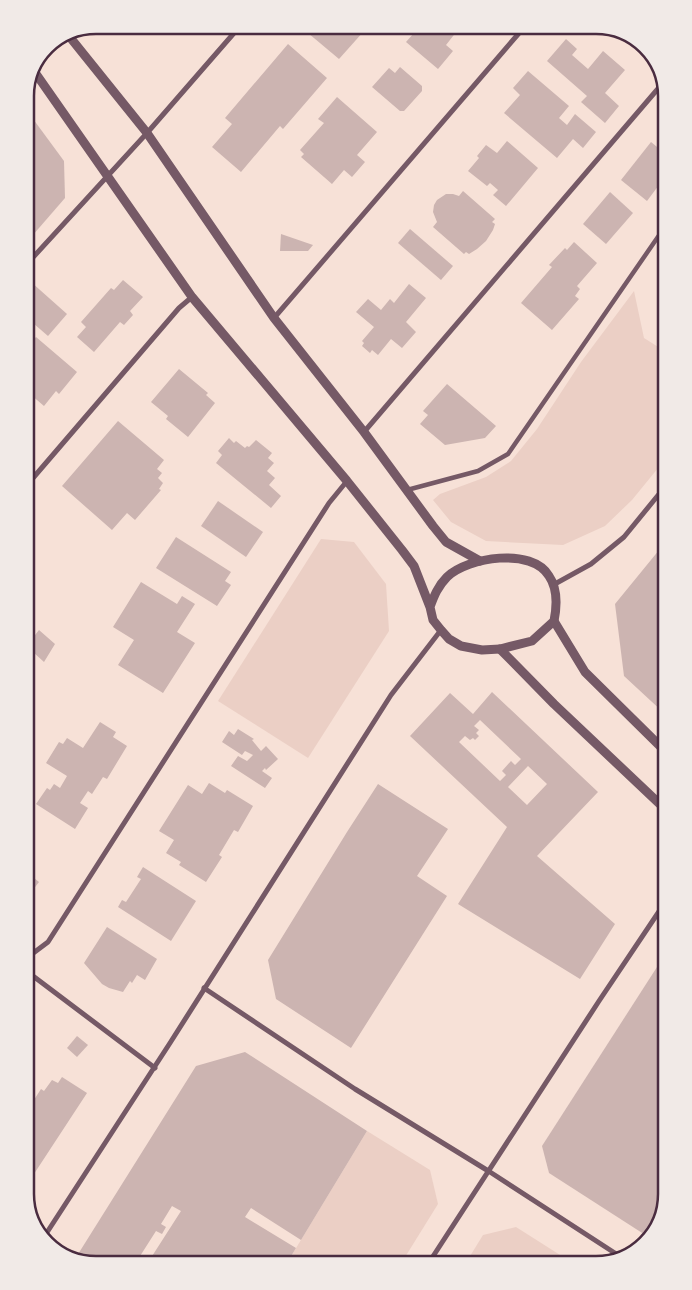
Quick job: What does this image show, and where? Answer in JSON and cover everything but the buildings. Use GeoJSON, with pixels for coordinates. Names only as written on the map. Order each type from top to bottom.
{"type":"FeatureCollection","features":[{"type":"Feature","properties":{"kind":"street"},"geometry":{"type":"LineString","coordinates":[[34,257],[234,34]]}},
{"type":"Feature","properties":{"kind":"street"},"geometry":{"type":"LineString","coordinates":[[274,318],[518,34]]}},
{"type":"Feature","properties":{"kind":"street"},"geometry":{"type":"LineString","coordinates":[[71,39],[147,133],[274,318],[364,432],[446,542],[480,560]]}},
{"type":"Feature","properties":{"kind":"street"},"geometry":{"type":"LineString","coordinates":[[37,77],[192,297],[347,481],[414,566],[433,620],[441,630],[461,646],[482,650],[500,649],[532,641],[554,621]]}},
{"type":"Feature","properties":{"kind":"street"},"geometry":{"type":"LineString","coordinates":[[364,432],[657,89]]}},
{"type":"Feature","properties":{"kind":"street"},"geometry":{"type":"LineString","coordinates":[[407,490],[478,471],[508,454],[658,237]]}},
{"type":"Feature","properties":{"kind":"street"},"geometry":{"type":"LineString","coordinates":[[34,477],[179,308],[192,297]]}},
{"type":"Feature","properties":{"kind":"street"},"geometry":{"type":"LineString","coordinates":[[34,952],[48,942],[328,503],[347,481]]}},
{"type":"Feature","properties":{"kind":"street"},"geometry":{"type":"LineString","coordinates":[[553,585],[591,564],[624,537],[658,495]]}},
{"type":"Feature","properties":{"kind":"street"},"geometry":{"type":"LineString","coordinates":[[430,607],[437,589],[448,576],[472,562],[489,559],[523,559],[537,565],[549,575],[556,598],[554,621],[584,672],[658,744]]}},
{"type":"Feature","properties":{"kind":"street"},"geometry":{"type":"LineString","coordinates":[[47,1232],[111,1131],[155,1068],[390,695],[441,630]]}},
{"type":"Feature","properties":{"kind":"street"},"geometry":{"type":"LineString","coordinates":[[500,649],[554,704],[658,802]]}},
{"type":"Feature","properties":{"kind":"street"},"geometry":{"type":"LineString","coordinates":[[433,1256],[490,1172],[598,1001],[658,913]]}},
{"type":"Feature","properties":{"kind":"street"},"geometry":{"type":"LineString","coordinates":[[34,977],[155,1068]]}},
{"type":"Feature","properties":{"kind":"street"},"geometry":{"type":"LineString","coordinates":[[204,988],[356,1089],[490,1172],[615,1253]]}},
{"type":"Feature","properties":{"kind":"shaded area"},"geometry":{"type":"Polygon","coordinates":[[[634,291],[644,338],[658,347],[658,468],[632,500],[605,526],[563,545],[486,541],[451,522],[433,500],[440,494],[486,477],[511,461],[537,429],[581,362],[634,291]]]}},
{"type":"Feature","properties":{"kind":"shaded area"},"geometry":{"type":"Polygon","coordinates":[[[321,539],[354,542],[386,584],[389,631],[308,758],[218,701],[321,539]]]}},
{"type":"Feature","properties":{"kind":"shaded area"},"geometry":{"type":"Polygon","coordinates":[[[367,1131],[430,1170],[438,1204],[406,1256],[291,1256],[367,1131]]]}},
{"type":"Feature","properties":{"kind":"shaded area"},"geometry":{"type":"Polygon","coordinates":[[[516,1227],[562,1256],[470,1256],[483,1235],[516,1227]]]}}]}
